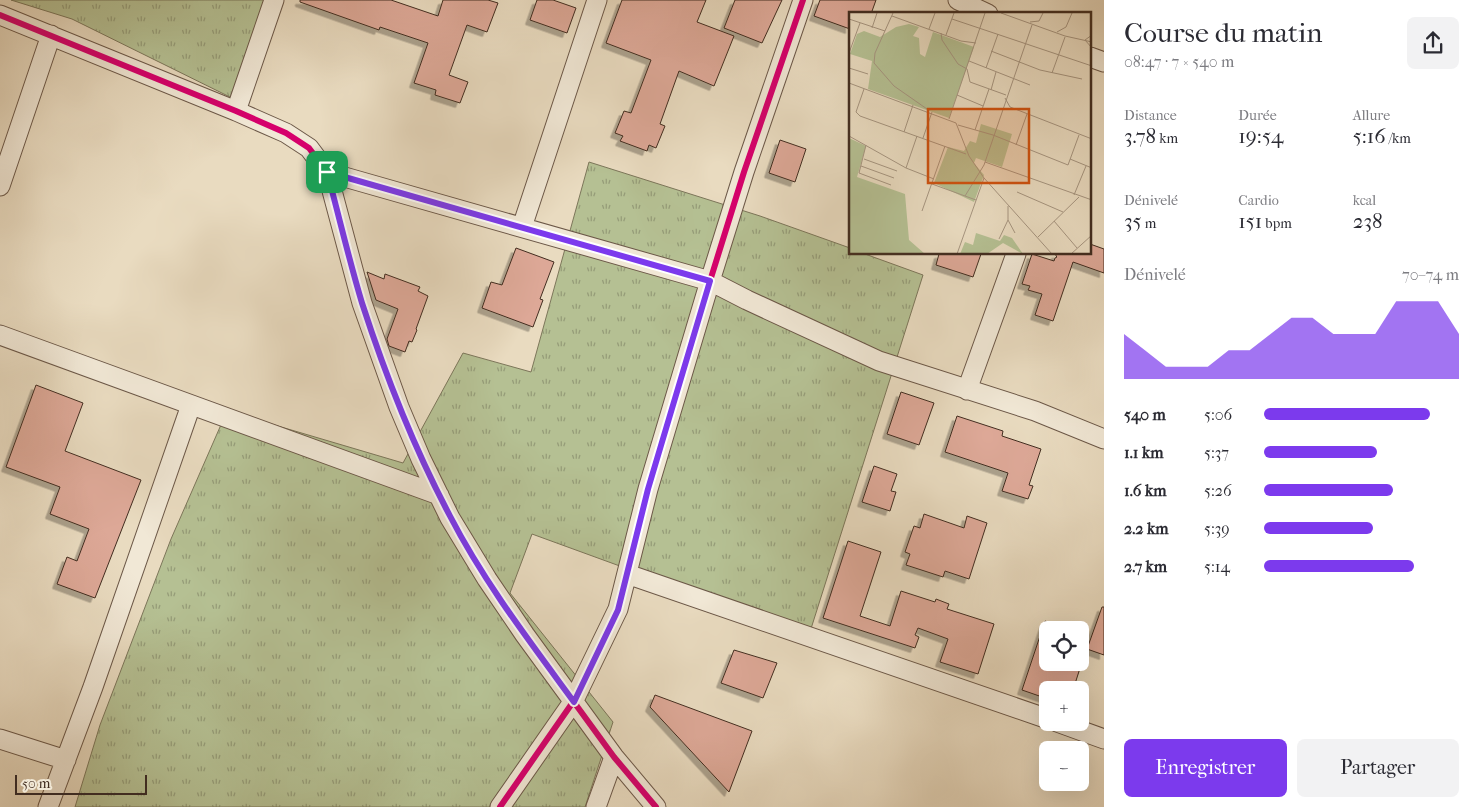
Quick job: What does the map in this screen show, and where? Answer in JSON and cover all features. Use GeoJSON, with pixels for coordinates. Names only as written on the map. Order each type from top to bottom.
{"type":"FeatureCollection","features":[{"type":"Feature","properties":{"kind":"street"},"geometry":{"type":"LineString","coordinates":[[236,111],[274,0]]}},
{"type":"Feature","properties":{"kind":"street"},"geometry":{"type":"LineString","coordinates":[[522,227],[596,0]]}},
{"type":"Feature","properties":{"kind":"street"},"geometry":{"type":"LineString","coordinates":[[500,807],[574,702],[618,610],[648,489],[710,281],[744,172],[803,0]]}},
{"type":"Feature","properties":{"kind":"street"},"geometry":{"type":"LineString","coordinates":[[958,0],[984,12]]}},
{"type":"Feature","properties":{"kind":"street"},"geometry":{"type":"LineString","coordinates":[[4,14],[236,111],[286,133],[309,148],[327,172],[365,312],[399,407],[450,518],[487,579],[574,702],[614,757],[656,807]]}},
{"type":"Feature","properties":{"kind":"street"},"geometry":{"type":"LineString","coordinates":[[0,186],[51,35]]}},
{"type":"Feature","properties":{"kind":"street"},"geometry":{"type":"LineString","coordinates":[[1092,57],[1104,62]]}},
{"type":"Feature","properties":{"kind":"street"},"geometry":{"type":"LineString","coordinates":[[327,172],[710,281],[879,361],[1035,411],[1104,439]]}},
{"type":"Feature","properties":{"kind":"street"},"geometry":{"type":"LineString","coordinates":[[967,390],[1016,255]]}},
{"type":"Feature","properties":{"kind":"street"},"geometry":{"type":"LineString","coordinates":[[0,335],[439,495]]}},
{"type":"Feature","properties":{"kind":"street"},"geometry":{"type":"LineString","coordinates":[[48,807],[93,687],[192,405]]}},
{"type":"Feature","properties":{"kind":"street"},"geometry":{"type":"LineString","coordinates":[[627,574],[1039,716]]}},
{"type":"Feature","properties":{"kind":"street"},"geometry":{"type":"LineString","coordinates":[[1082,731],[1104,739]]}},
{"type":"Feature","properties":{"kind":"street"},"geometry":{"type":"LineString","coordinates":[[0,739],[66,760]]}},
{"type":"Feature","properties":{"kind":"street"},"geometry":{"type":"LineString","coordinates":[[596,807],[614,757]]}},
{"type":"Feature","properties":{"kind":"green space"},"geometry":{"type":"Polygon","coordinates":[[[11,0],[268,0],[234,99],[72,19],[11,0]]]}},
{"type":"Feature","properties":{"kind":"green space"},"geometry":{"type":"Polygon","coordinates":[[[589,162],[760,216],[849,248],[849,255],[868,255],[923,275],[809,635],[532,534],[510,593],[613,722],[585,807],[75,807],[100,725],[171,539],[227,411],[403,463],[463,353],[531,372],[589,162]]]}},
{"type":"Feature","properties":{"kind":"building"},"geometry":{"type":"Polygon","coordinates":[[[300,0],[391,0],[438,16],[443,0],[488,0],[498,3],[487,32],[467,25],[449,75],[468,82],[460,103],[435,95],[436,90],[414,83],[428,43],[380,27],[379,30],[300,2],[300,0]]]}},
{"type":"Feature","properties":{"kind":"building"},"geometry":{"type":"Polygon","coordinates":[[[537,0],[553,0],[576,8],[567,33],[530,20],[537,0]]]}},
{"type":"Feature","properties":{"kind":"building"},"geometry":{"type":"Polygon","coordinates":[[[622,0],[706,0],[697,22],[734,36],[714,86],[679,71],[660,124],[665,126],[656,148],[649,145],[647,151],[620,141],[623,136],[615,133],[624,111],[631,113],[651,60],[606,43],[622,0]]]}},
{"type":"Feature","properties":{"kind":"building"},"geometry":{"type":"Polygon","coordinates":[[[735,0],[782,0],[762,43],[724,28],[735,0]]]}},
{"type":"Feature","properties":{"kind":"building"},"geometry":{"type":"Polygon","coordinates":[[[820,0],[876,0],[872,12],[849,12],[849,29],[814,16],[820,0]]]}},
{"type":"Feature","properties":{"kind":"building"},"geometry":{"type":"Polygon","coordinates":[[[780,140],[806,149],[795,182],[769,173],[780,140]]]}},
{"type":"Feature","properties":{"kind":"building"},"geometry":{"type":"Polygon","coordinates":[[[1092,245],[1104,249],[1104,273],[1073,262],[1053,321],[1035,315],[1042,294],[1028,290],[1030,286],[1022,284],[1032,255],[1054,261],[1056,256],[1092,255],[1092,245]]]}},
{"type":"Feature","properties":{"kind":"building"},"geometry":{"type":"Polygon","coordinates":[[[516,248],[554,262],[540,299],[543,300],[533,327],[482,308],[491,282],[502,285],[516,248]]]}},
{"type":"Feature","properties":{"kind":"building"},"geometry":{"type":"Polygon","coordinates":[[[939,255],[981,255],[973,277],[936,265],[939,255]]]}},
{"type":"Feature","properties":{"kind":"building"},"geometry":{"type":"Polygon","coordinates":[[[367,272],[384,279],[385,274],[420,287],[418,291],[428,296],[417,330],[412,342],[409,341],[405,352],[389,346],[387,339],[398,309],[376,300],[367,272]]]}},
{"type":"Feature","properties":{"kind":"building"},"geometry":{"type":"Polygon","coordinates":[[[36,385],[83,403],[65,451],[141,480],[95,598],[57,584],[67,557],[77,561],[89,529],[50,514],[60,487],[6,467],[36,385]]]}},
{"type":"Feature","properties":{"kind":"building"},"geometry":{"type":"Polygon","coordinates":[[[901,392],[934,403],[919,445],[887,434],[901,392]]]}},
{"type":"Feature","properties":{"kind":"building"},"geometry":{"type":"Polygon","coordinates":[[[957,416],[1003,431],[1002,436],[1041,449],[1029,485],[1033,486],[1028,499],[1002,491],[1008,473],[945,452],[957,416]]]}},
{"type":"Feature","properties":{"kind":"building"},"geometry":{"type":"Polygon","coordinates":[[[874,466],[897,474],[891,491],[896,492],[890,511],[862,502],[874,466]]]}},
{"type":"Feature","properties":{"kind":"building"},"geometry":{"type":"Polygon","coordinates":[[[924,514],[964,528],[967,516],[987,523],[969,579],[945,571],[943,577],[906,565],[910,554],[905,552],[914,526],[920,528],[924,514]]]}},
{"type":"Feature","properties":{"kind":"building"},"geometry":{"type":"Polygon","coordinates":[[[848,541],[881,552],[860,616],[890,626],[901,591],[935,602],[936,599],[949,604],[947,609],[994,624],[978,674],[940,662],[948,639],[918,628],[915,635],[919,637],[915,648],[823,618],[848,541]]]}},
{"type":"Feature","properties":{"kind":"building"},"geometry":{"type":"Polygon","coordinates":[[[1102,607],[1104,607],[1104,655],[1089,650],[1089,643],[1102,607]]]}},
{"type":"Feature","properties":{"kind":"building"},"geometry":{"type":"Polygon","coordinates":[[[1039,639],[1039,671],[1079,671],[1076,681],[1039,681],[1039,696],[1022,690],[1039,639]]]}},
{"type":"Feature","properties":{"kind":"building"},"geometry":{"type":"Polygon","coordinates":[[[734,650],[777,663],[763,698],[721,683],[734,650]]]}},
{"type":"Feature","properties":{"kind":"building"},"geometry":{"type":"Polygon","coordinates":[[[655,695],[752,731],[729,792],[650,707],[655,695]]]}},
{"type":"Feature","properties":{"kind":"cycle path"},"geometry":{"type":"LineString","coordinates":[[500,807],[573,702],[618,609],[648,489],[710,281],[744,172],[803,0]]}},
{"type":"Feature","properties":{"kind":"cycle path"},"geometry":{"type":"LineString","coordinates":[[0,15],[236,111],[286,133],[309,148],[327,172],[362,303],[399,407],[421,459],[450,518],[487,579],[525,635],[614,757],[656,807]]}},
{"type":"Feature","properties":{"kind":"route"},"geometry":{"type":"LineString","coordinates":[[327,172],[710,281],[648,489],[618,610],[574,702],[487,579],[450,518],[421,458],[399,407],[362,303],[327,172]]}}]}
